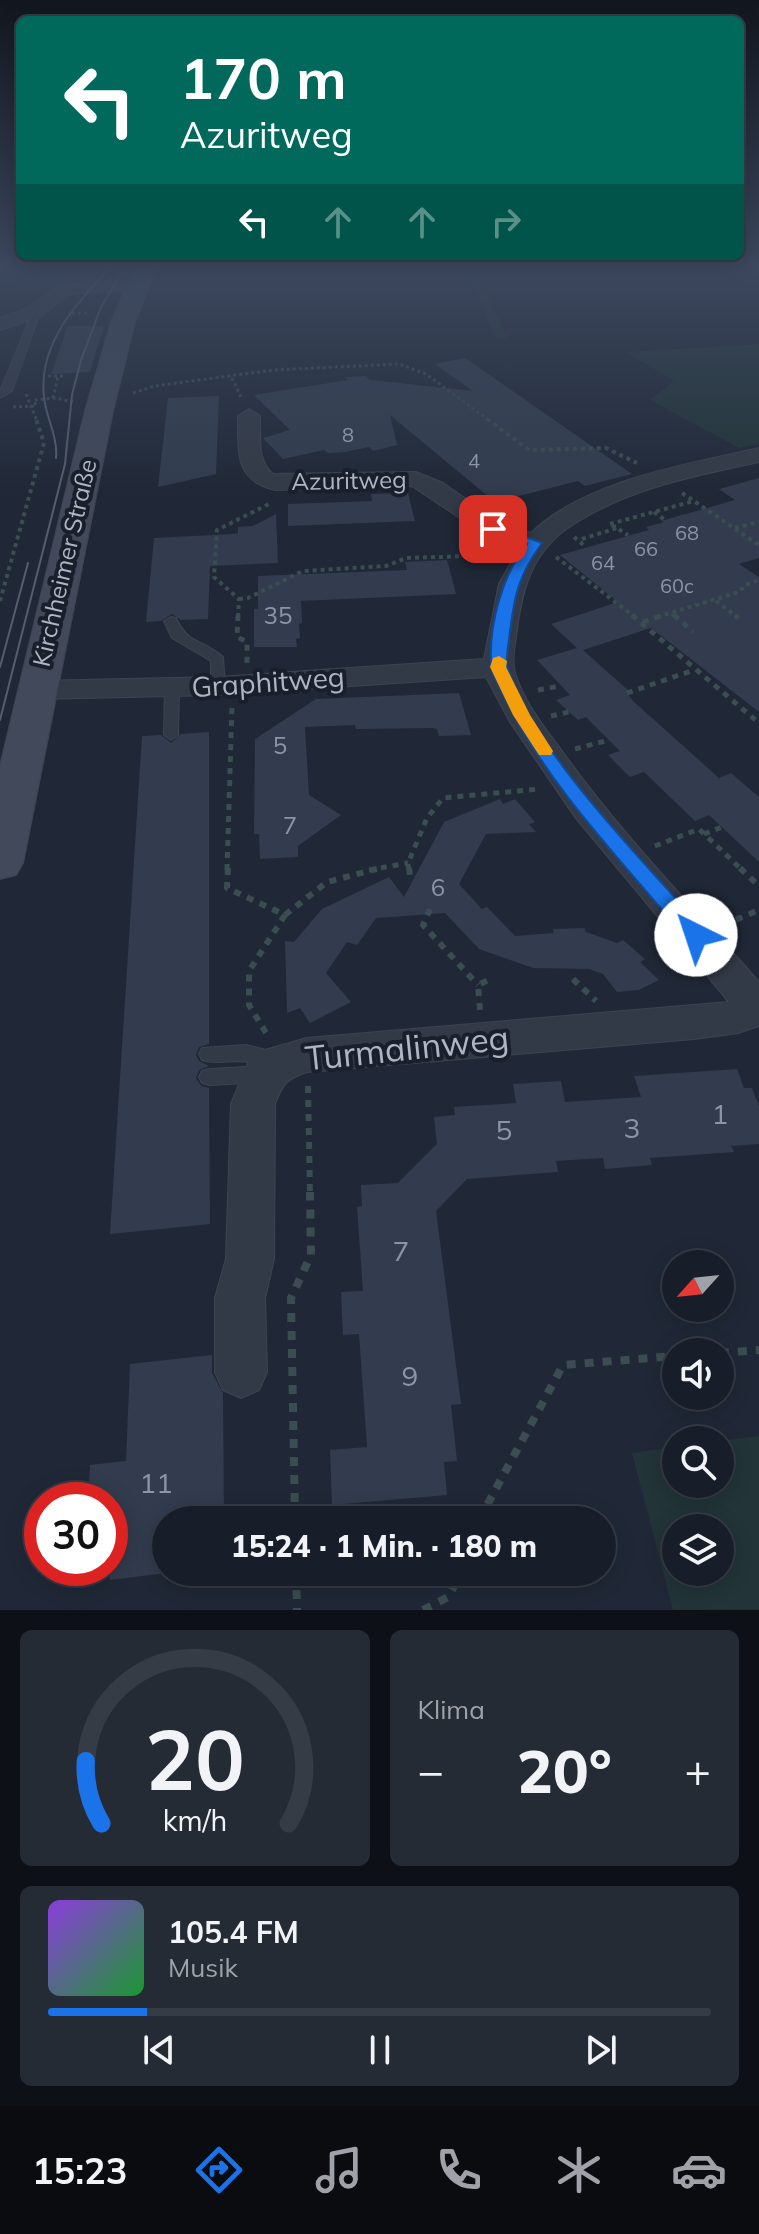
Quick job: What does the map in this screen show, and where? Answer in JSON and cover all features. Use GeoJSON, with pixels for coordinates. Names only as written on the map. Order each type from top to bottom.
{"type":"FeatureCollection","features":[{"type":"Feature","properties":{"kind":"main road","name":"Kirchheimer Straße"},"geometry":{"type":"LineString","coordinates":[[0,863],[104,394],[124,342]]}},
{"type":"Feature","properties":{"kind":"street","name":"Azuritweg"},"geometry":{"type":"LineString","coordinates":[[249,416],[252,469],[260,479],[275,483],[416,479],[435,488],[528,552]]}},
{"type":"Feature","properties":{"kind":"street"},"geometry":{"type":"LineString","coordinates":[[759,455],[661,478],[624,491],[582,510],[528,552],[507,593],[498,667],[521,715],[568,784],[759,1010]]}},
{"type":"Feature","properties":{"kind":"street","name":"Graphitweg"},"geometry":{"type":"LineString","coordinates":[[36,690],[172,688],[498,667]]}},
{"type":"Feature","properties":{"kind":"street","name":"Turmalinweg"},"geometry":{"type":"LineString","coordinates":[[284,1063],[491,1039],[694,1023],[738,1017],[759,1010]]}},
{"type":"Feature","properties":{"kind":"street"},"geometry":{"type":"LineString","coordinates":[[241,1372],[240,1298],[250,1259],[253,1104],[284,1063]]}},
{"type":"Feature","properties":{"kind":"lane"},"geometry":{"type":"LineString","coordinates":[[0,395],[8,390],[25,342]]}},
{"type":"Feature","properties":{"kind":"lane"},"geometry":{"type":"LineString","coordinates":[[171,621],[172,631],[178,639],[211,652],[232,685]]}},
{"type":"Feature","properties":{"kind":"lane"},"geometry":{"type":"LineString","coordinates":[[171,735],[172,688]]}},
{"type":"Feature","properties":{"kind":"lane"},"geometry":{"type":"LineString","coordinates":[[209,1054],[246,1053],[284,1063]]}},
{"type":"Feature","properties":{"kind":"lane"},"geometry":{"type":"LineString","coordinates":[[209,1077],[284,1063]]}},
{"type":"Feature","properties":{"kind":"path"},"geometry":{"type":"LineString","coordinates":[[0,601],[44,443],[41,426],[28,407],[36,406],[34,400],[53,398],[85,403],[87,395],[130,394],[155,386],[274,370],[399,364],[426,374],[529,450],[606,448],[619,452],[759,545]]}},
{"type":"Feature","properties":{"kind":"path"},"geometry":{"type":"LineString","coordinates":[[48,376],[64,376]]}},
{"type":"Feature","properties":{"kind":"path"},"geometry":{"type":"LineString","coordinates":[[53,398],[58,376]]}},
{"type":"Feature","properties":{"kind":"path"},"geometry":{"type":"LineString","coordinates":[[275,483],[274,501],[217,530],[214,577],[239,599],[248,598],[303,571],[386,566],[406,558],[528,552],[642,623],[759,723]]}},
{"type":"Feature","properties":{"kind":"path"},"geometry":{"type":"LineString","coordinates":[[610,524],[694,501]]}},
{"type":"Feature","properties":{"kind":"path"},"geometry":{"type":"LineString","coordinates":[[654,512],[665,520]]}},
{"type":"Feature","properties":{"kind":"path"},"geometry":{"type":"LineString","coordinates":[[735,528],[759,522]]}},
{"type":"Feature","properties":{"kind":"path"},"geometry":{"type":"LineString","coordinates":[[577,540],[617,528]]}},
{"type":"Feature","properties":{"kind":"path"},"geometry":{"type":"LineString","coordinates":[[642,623],[739,592],[751,582],[759,580]]}},
{"type":"Feature","properties":{"kind":"path"},"geometry":{"type":"LineString","coordinates":[[751,582],[759,587]]}},
{"type":"Feature","properties":{"kind":"path"},"geometry":{"type":"LineString","coordinates":[[239,599],[237,637],[247,642],[232,685],[227,888],[285,915]]}},
{"type":"Feature","properties":{"kind":"path"},"geometry":{"type":"LineString","coordinates":[[715,600],[738,618]]}},
{"type":"Feature","properties":{"kind":"path"},"geometry":{"type":"LineString","coordinates":[[671,614],[693,632]]}},
{"type":"Feature","properties":{"kind":"path"},"geometry":{"type":"LineString","coordinates":[[627,693],[695,670]]}},
{"type":"Feature","properties":{"kind":"path"},"geometry":{"type":"LineString","coordinates":[[411,882],[408,863],[427,818],[443,798],[568,784]]}},
{"type":"Feature","properties":{"kind":"path"},"geometry":{"type":"LineString","coordinates":[[704,834],[722,827]]}},
{"type":"Feature","properties":{"kind":"path"},"geometry":{"type":"LineString","coordinates":[[627,855],[699,829],[759,886]]}},
{"type":"Feature","properties":{"kind":"path"},"geometry":{"type":"LineString","coordinates":[[295,1506],[291,1298],[311,1255],[284,1063],[249,1005],[249,971],[285,915],[305,893],[337,876],[408,863]]}},
{"type":"Feature","properties":{"kind":"path"},"geometry":{"type":"LineString","coordinates":[[742,870],[751,867]]}},
{"type":"Feature","properties":{"kind":"path"},"geometry":{"type":"LineString","coordinates":[[430,909],[423,925],[478,985],[477,1003],[491,1039]]}},
{"type":"Feature","properties":{"kind":"path"},"geometry":{"type":"LineString","coordinates":[[478,985],[493,978]]}},
{"type":"Feature","properties":{"kind":"path"},"geometry":{"type":"LineString","coordinates":[[734,1352],[759,1350]]}},
{"type":"Feature","properties":{"kind":"path"},"geometry":{"type":"LineString","coordinates":[[487,1506],[563,1365],[662,1357]]}},
{"type":"Feature","properties":{"kind":"path"},"geometry":{"type":"LineString","coordinates":[[296,1586],[297,1610]]}},
{"type":"Feature","properties":{"kind":"path"},"geometry":{"type":"LineString","coordinates":[[423,1610],[435,1607],[459,1586]]}},
{"type":"Feature","properties":{"kind":"shaded area"},"geometry":{"type":"Polygon","coordinates":[[[759,344],[759,444],[739,448],[650,400],[674,381],[626,352],[759,344]]]}},
{"type":"Feature","properties":{"kind":"shaded area"},"geometry":{"type":"Polygon","coordinates":[[[759,1436],[759,1609],[673,1610],[667,1586],[734,1586],[734,1514],[662,1514],[662,1568],[632,1453],[662,1449],[662,1498],[734,1498],[734,1439],[759,1436]]]}},
{"type":"Feature","properties":{"kind":"building"},"geometry":{"type":"Polygon","coordinates":[[[62,342],[99,342],[90,372],[51,374],[62,342]]]}},
{"type":"Feature","properties":{"kind":"building"},"geometry":{"type":"Polygon","coordinates":[[[465,358],[632,474],[585,486],[578,481],[495,502],[390,415],[397,445],[373,451],[369,447],[345,452],[328,453],[324,450],[283,459],[263,438],[290,430],[254,395],[348,380],[344,377],[366,376],[370,380],[473,391],[435,364],[465,358]]]}},
{"type":"Feature","properties":{"kind":"building"},"geometry":{"type":"Polygon","coordinates":[[[219,396],[216,474],[158,487],[168,398],[219,396]]]}},
{"type":"Feature","properties":{"kind":"building"},"geometry":{"type":"Polygon","coordinates":[[[759,478],[759,558],[739,564],[759,577],[759,712],[651,628],[583,650],[630,692],[627,693],[633,701],[719,778],[731,773],[759,797],[759,862],[709,815],[695,821],[644,772],[630,777],[608,755],[620,751],[586,717],[578,720],[556,700],[570,695],[537,660],[577,648],[551,624],[618,602],[560,555],[649,530],[646,527],[664,522],[661,521],[735,500],[719,489],[759,478]]]}},
{"type":"Feature","properties":{"kind":"building"},"geometry":{"type":"Polygon","coordinates":[[[408,493],[415,521],[288,526],[288,504],[372,501],[371,494],[408,493]]]}},
{"type":"Feature","properties":{"kind":"building"},"geometry":{"type":"Polygon","coordinates":[[[276,514],[278,563],[210,566],[208,619],[181,620],[172,614],[161,621],[146,622],[154,538],[234,534],[238,533],[238,527],[253,526],[276,514]]]}},
{"type":"Feature","properties":{"kind":"building"},"geometry":{"type":"Polygon","coordinates":[[[447,560],[456,594],[301,601],[302,623],[299,624],[297,647],[254,647],[258,576],[407,570],[405,562],[447,560]]]}},
{"type":"Feature","properties":{"kind":"building"},"geometry":{"type":"Polygon","coordinates":[[[459,693],[471,735],[439,736],[437,729],[433,728],[305,727],[309,795],[341,815],[298,846],[298,857],[260,859],[259,834],[254,834],[255,739],[316,699],[459,693]]]}},
{"type":"Feature","properties":{"kind":"building"},"geometry":{"type":"Polygon","coordinates":[[[209,732],[209,1044],[199,1047],[196,1055],[199,1061],[209,1066],[199,1070],[196,1078],[201,1086],[209,1088],[210,1224],[110,1234],[142,736],[161,735],[171,743],[181,734],[209,732]]]}},
{"type":"Feature","properties":{"kind":"building"},"geometry":{"type":"Polygon","coordinates":[[[500,799],[503,804],[515,799],[535,822],[529,824],[536,832],[486,834],[459,884],[482,909],[487,907],[515,936],[554,933],[553,929],[585,928],[586,932],[617,943],[623,940],[645,959],[640,962],[659,980],[639,990],[617,992],[603,974],[589,969],[533,968],[479,949],[445,913],[376,918],[357,945],[347,942],[326,973],[351,1002],[310,1023],[300,1008],[287,1013],[285,941],[294,942],[322,909],[389,877],[404,897],[444,822],[500,799]]]}},
{"type":"Feature","properties":{"kind":"building"},"geometry":{"type":"Polygon","coordinates":[[[737,1069],[744,1088],[752,1088],[759,1106],[759,1144],[731,1146],[734,1152],[650,1158],[652,1165],[605,1169],[603,1158],[556,1161],[558,1172],[467,1179],[436,1211],[461,1404],[451,1405],[457,1461],[444,1462],[447,1495],[332,1505],[330,1450],[367,1447],[359,1334],[343,1335],[341,1292],[363,1291],[357,1207],[362,1206],[361,1185],[398,1183],[437,1144],[434,1117],[455,1115],[454,1107],[516,1103],[513,1084],[561,1081],[565,1102],[641,1097],[634,1076],[737,1069]]]}},
{"type":"Feature","properties":{"kind":"building"},"geometry":{"type":"Polygon","coordinates":[[[212,1355],[212,1373],[223,1393],[224,1506],[152,1506],[152,1575],[128,1578],[128,1482],[89,1482],[90,1465],[126,1461],[130,1364],[212,1355]]]}},
{"type":"Feature","properties":{"kind":"tram line"},"geometry":{"type":"LineString","coordinates":[[54,342],[47,359],[44,397],[56,458]]}},
{"type":"Feature","properties":{"kind":"tram line"},"geometry":{"type":"LineString","coordinates":[[0,720],[65,464],[72,395],[88,342]]}},
{"type":"Feature","properties":{"kind":"tram line"},"geometry":{"type":"LineString","coordinates":[[0,667],[28,563]]}},
{"type":"Feature","properties":{"kind":"slow traffic"},"geometry":{"type":"LineString","coordinates":[[499,661],[498,667],[521,715],[545,751]]}},
{"type":"Feature","properties":{"kind":"route"},"geometry":{"type":"LineString","coordinates":[[493,529],[536,543],[520,562],[507,593],[498,667],[521,715],[561,777],[696,935]]}}]}
